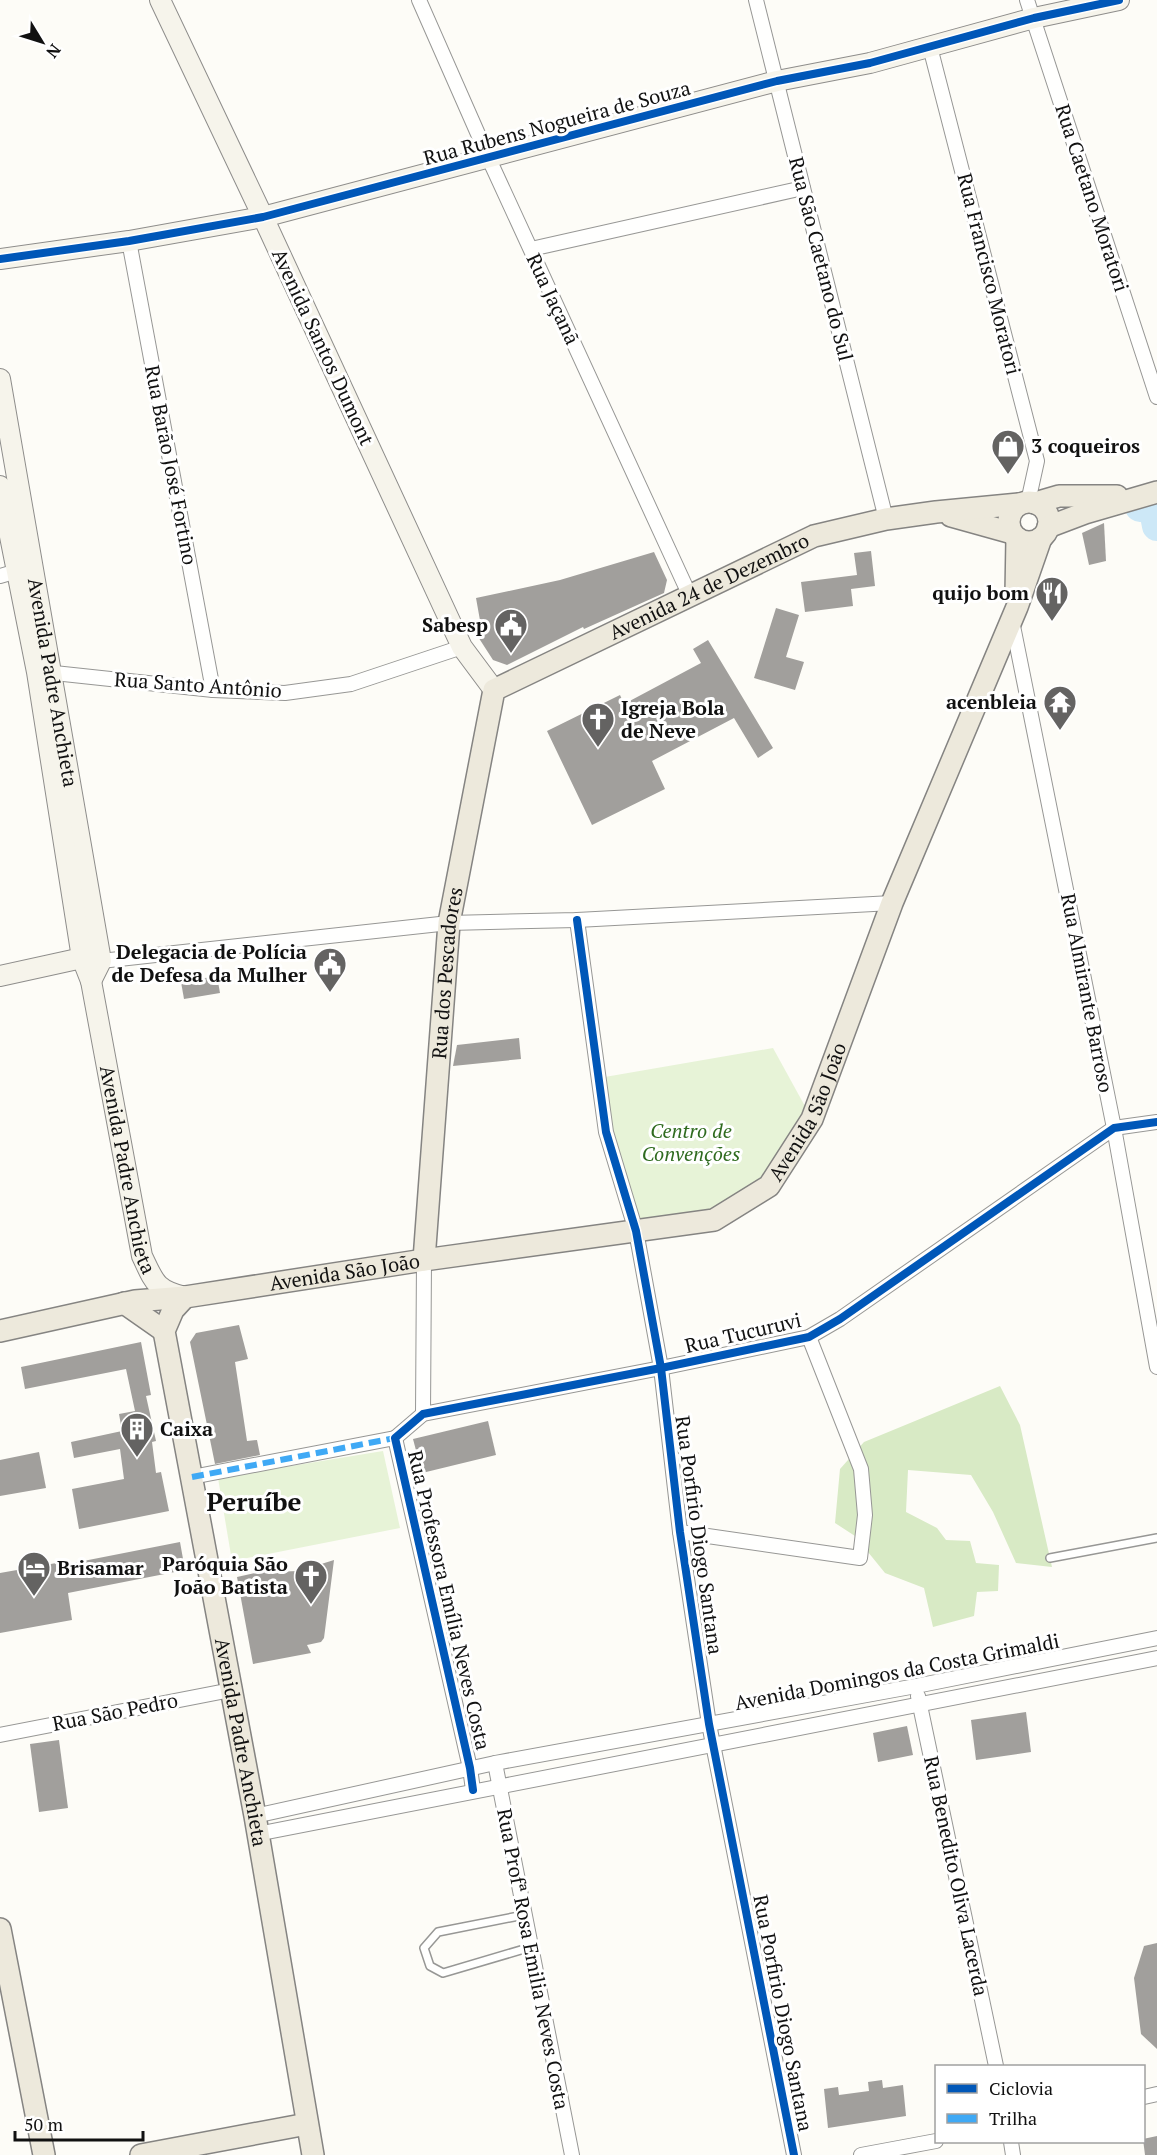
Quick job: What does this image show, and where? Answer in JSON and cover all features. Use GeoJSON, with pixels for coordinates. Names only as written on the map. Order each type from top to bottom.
{"type":"FeatureCollection","features":[{"type":"Feature","properties":{"kind":"main road","name":"Avenida 24 de Dezembro"},"geometry":{"type":"LineString","coordinates":[[494,690],[814,536],[886,519],[1028,503],[1059,496],[1148,494]]}},
{"type":"Feature","properties":{"kind":"main road","name":"Avenida 24 de Dezembro"},"geometry":{"type":"LineString","coordinates":[[1045,532],[1084,513],[1148,494]]}},
{"type":"Feature","properties":{"kind":"main road"},"geometry":{"type":"LineString","coordinates":[[1014,535],[1029,542],[1045,532],[1048,515],[1040,505],[1028,503],[1011,514],[1010,527],[1014,535],[1015,613]]}},
{"type":"Feature","properties":{"kind":"main road","name":"Avenida 24 de Dezembro"},"geometry":{"type":"LineString","coordinates":[[936,512],[1014,535]]}},
{"type":"Feature","properties":{"kind":"main road","name":"Avenida São João"},"geometry":{"type":"LineString","coordinates":[[0,1331],[124,1303],[185,1297],[424,1260],[714,1220],[769,1186],[812,1119],[892,903],[1015,613],[1045,532]]}},
{"type":"Feature","properties":{"kind":"main road","name":"Rua dos Pescadores"},"geometry":{"type":"LineString","coordinates":[[424,1260],[450,923],[494,690]]}},
{"type":"Feature","properties":{"kind":"main road"},"geometry":{"type":"LineString","coordinates":[[124,1303],[164,1331],[173,1310],[185,1297]]}},
{"type":"Feature","properties":{"kind":"main road","name":"Avenida Padre Anchieta"},"geometry":{"type":"LineString","coordinates":[[164,1331],[256,1825],[313,2155]]}},
{"type":"Feature","properties":{"kind":"main road"},"geometry":{"type":"LineString","coordinates":[[0,1929],[44,2155]]}},
{"type":"Feature","properties":{"kind":"main road"},"geometry":{"type":"LineString","coordinates":[[141,2155],[307,2124]]}},
{"type":"Feature","properties":{"kind":"street","name":"Avenida Santos Dumont"},"geometry":{"type":"LineString","coordinates":[[160,0],[462,647],[494,690]]}},
{"type":"Feature","properties":{"kind":"street","name":"Rua Jaçanã"},"geometry":{"type":"LineString","coordinates":[[419,0],[489,159],[690,596]]}},
{"type":"Feature","properties":{"kind":"street","name":"Rua São Caetano do Sul"},"geometry":{"type":"LineString","coordinates":[[756,0],[886,519]]}},
{"type":"Feature","properties":{"kind":"street","name":"Rua Rubens Nogueira de Souza"},"geometry":{"type":"LineString","coordinates":[[0,259],[129,241],[263,217],[777,81],[870,63],[930,46],[1030,9],[1119,0]]}},
{"type":"Feature","properties":{"kind":"street","name":"Rua Caetano Moratori"},"geometry":{"type":"LineString","coordinates":[[1030,9],[1157,397]]}},
{"type":"Feature","properties":{"kind":"street","name":"Rua Francisco Moratori"},"geometry":{"type":"LineString","coordinates":[[930,46],[1037,461],[1028,503]]}},
{"type":"Feature","properties":{"kind":"street"},"geometry":{"type":"LineString","coordinates":[[531,249],[803,188]]}},
{"type":"Feature","properties":{"kind":"street","name":"Rua Barão José Fortino"},"geometry":{"type":"LineString","coordinates":[[129,241],[213,690]]}},
{"type":"Feature","properties":{"kind":"street","name":"Avenida Padre Anchieta"},"geometry":{"type":"LineString","coordinates":[[0,379],[17,571]]}},
{"type":"Feature","properties":{"kind":"street","name":"Avenida Padre Anchieta"},"geometry":{"type":"LineString","coordinates":[[0,486],[17,571],[44,672],[92,959],[91,981],[142,1256],[155,1284],[171,1294],[185,1297]]}},
{"type":"Feature","properties":{"kind":"street","name":"Rua Almirante Barroso"},"geometry":{"type":"LineString","coordinates":[[1015,613],[1114,1128],[1157,1367]]}},
{"type":"Feature","properties":{"kind":"street","name":"Rua Santo Antônio"},"geometry":{"type":"LineString","coordinates":[[44,672],[213,690],[285,693],[351,684],[462,647]]}},
{"type":"Feature","properties":{"kind":"street"},"geometry":{"type":"LineString","coordinates":[[0,976],[92,959],[450,923],[577,920],[892,903]]}},
{"type":"Feature","properties":{"kind":"street","name":"Rua Porfirio Diogo Santana"},"geometry":{"type":"LineString","coordinates":[[577,920],[606,1132],[636,1231],[661,1368],[680,1532],[709,1724],[794,2155]]}},
{"type":"Feature","properties":{"kind":"street","name":"Rua Tucuruvi"},"geometry":{"type":"LineString","coordinates":[[395,1438],[423,1414],[809,1337],[840,1319],[1114,1128],[1157,1122]]}},
{"type":"Feature","properties":{"kind":"street"},"geometry":{"type":"LineString","coordinates":[[423,1414],[424,1260]]}},
{"type":"Feature","properties":{"kind":"street"},"geometry":{"type":"LineString","coordinates":[[680,1532],[860,1558],[865,1515],[861,1469],[809,1337]]}},
{"type":"Feature","properties":{"kind":"street"},"geometry":{"type":"LineString","coordinates":[[192,1477],[395,1438]]}},
{"type":"Feature","properties":{"kind":"street","name":"Rua Professora Emília Neves Costa"},"geometry":{"type":"LineString","coordinates":[[395,1438],[470,1768],[473,1791]]}},
{"type":"Feature","properties":{"kind":"street","name":"Avenida Domingos da Costa Grimaldi"},"geometry":{"type":"LineString","coordinates":[[256,1825],[470,1768],[916,1686],[1157,1638]]}},
{"type":"Feature","properties":{"kind":"street","name":"Avenida Domingos da Costa Grimaldi"},"geometry":{"type":"LineString","coordinates":[[256,1825],[473,1791],[1157,1658]]}},
{"type":"Feature","properties":{"kind":"street","name":"Rua Benedito Oliva Lacerda"},"geometry":{"type":"LineString","coordinates":[[916,1686],[996,2065]]}},
{"type":"Feature","properties":{"kind":"street","name":"Rua São Pedro"},"geometry":{"type":"LineString","coordinates":[[0,1735],[231,1690]]}},
{"type":"Feature","properties":{"kind":"street","name":"Rua Profª Rosa Emilia Neves Costa"},"geometry":{"type":"LineString","coordinates":[[495,1763],[572,2155]]}},
{"type":"Feature","properties":{"kind":"street"},"geometry":{"type":"LineString","coordinates":[[861,2155],[935,2141]]}},
{"type":"Feature","properties":{"kind":"lane"},"geometry":{"type":"LineString","coordinates":[[1050,1558],[1157,1538]]}},
{"type":"Feature","properties":{"kind":"lane"},"geometry":{"type":"LineString","coordinates":[[524,1915],[438,1932],[424,1948],[429,1966],[443,1973],[531,1947]]}},
{"type":"Feature","properties":{"kind":"green space","name":"Centro de Convenções"},"geometry":{"type":"Polygon","coordinates":[[[773,1048],[812,1119],[769,1186],[714,1220],[636,1231],[599,1078],[773,1048]]]}},
{"type":"Feature","properties":{"kind":"green space"},"geometry":{"type":"Polygon","coordinates":[[[1000,1386],[1020,1425],[1052,1567],[1016,1563],[993,1512],[971,1475],[908,1470],[906,1512],[937,1528],[946,1540],[970,1541],[976,1563],[999,1565],[998,1591],[977,1592],[974,1616],[933,1627],[924,1588],[885,1573],[855,1536],[835,1523],[840,1469],[864,1442],[1000,1386]]]}},
{"type":"Feature","properties":{"kind":"green space"},"geometry":{"type":"Polygon","coordinates":[[[383,1451],[400,1528],[232,1561],[218,1478],[383,1451]]]}},
{"type":"Feature","properties":{"kind":"building"},"geometry":{"type":"Polygon","coordinates":[[[1104,523],[1106,561],[1089,565],[1082,533],[1104,523]]]}},
{"type":"Feature","properties":{"kind":"building"},"geometry":{"type":"Polygon","coordinates":[[[871,551],[875,586],[851,589],[853,606],[805,612],[801,582],[857,575],[854,553],[871,551]]]}},
{"type":"Feature","properties":{"kind":"building"},"geometry":{"type":"Polygon","coordinates":[[[654,552],[667,580],[664,593],[584,629],[583,627],[507,665],[493,660],[473,629],[481,626],[476,598],[560,580],[654,552]]]}},
{"type":"Feature","properties":{"kind":"building"},"geometry":{"type":"Polygon","coordinates":[[[776,608],[799,615],[786,657],[804,662],[795,690],[754,678],[776,608]]]}},
{"type":"Feature","properties":{"kind":"building"},"geometry":{"type":"Polygon","coordinates":[[[708,640],[773,748],[758,758],[734,718],[652,761],[665,789],[592,825],[547,731],[620,695],[624,704],[701,663],[693,649],[708,640]]]}},
{"type":"Feature","properties":{"kind":"building"},"geometry":{"type":"Polygon","coordinates":[[[217,976],[220,993],[184,999],[181,982],[217,976]]]}},
{"type":"Feature","properties":{"kind":"building"},"geometry":{"type":"Polygon","coordinates":[[[519,1038],[521,1059],[453,1066],[457,1045],[519,1038]]]}},
{"type":"Feature","properties":{"kind":"building"},"geometry":{"type":"Polygon","coordinates":[[[239,1325],[248,1359],[235,1362],[247,1441],[257,1440],[260,1455],[215,1464],[190,1342],[196,1333],[239,1325]]]}},
{"type":"Feature","properties":{"kind":"building"},"geometry":{"type":"Polygon","coordinates":[[[141,1342],[151,1395],[146,1396],[156,1441],[152,1442],[156,1473],[161,1472],[169,1511],[79,1529],[72,1489],[124,1479],[120,1449],[74,1458],[71,1442],[122,1431],[119,1414],[135,1411],[126,1369],[25,1389],[21,1367],[141,1342]]]}},
{"type":"Feature","properties":{"kind":"building"},"geometry":{"type":"Polygon","coordinates":[[[488,1421],[496,1455],[422,1473],[413,1439],[488,1421]]]}},
{"type":"Feature","properties":{"kind":"building"},"geometry":{"type":"Polygon","coordinates":[[[39,1452],[46,1488],[0,1496],[0,1460],[39,1452]]]}},
{"type":"Feature","properties":{"kind":"building"},"geometry":{"type":"Polygon","coordinates":[[[180,1542],[185,1570],[68,1593],[72,1620],[0,1633],[0,1573],[62,1562],[63,1565],[180,1542]]]}},
{"type":"Feature","properties":{"kind":"building"},"geometry":{"type":"Polygon","coordinates":[[[334,1560],[324,1638],[321,1642],[307,1645],[311,1653],[253,1664],[237,1577],[268,1570],[269,1572],[299,1571],[334,1560]]]}},
{"type":"Feature","properties":{"kind":"building"},"geometry":{"type":"Polygon","coordinates":[[[1026,1712],[1031,1752],[976,1760],[971,1720],[1026,1712]]]}},
{"type":"Feature","properties":{"kind":"building"},"geometry":{"type":"Polygon","coordinates":[[[907,1726],[913,1755],[878,1762],[873,1733],[907,1726]]]}},
{"type":"Feature","properties":{"kind":"building"},"geometry":{"type":"Polygon","coordinates":[[[59,1740],[68,1808],[39,1812],[30,1744],[59,1740]]]}},
{"type":"Feature","properties":{"kind":"building"},"geometry":{"type":"Polygon","coordinates":[[[1157,1943],[1157,2049],[1141,2034],[1134,1978],[1144,1946],[1157,1943]]]}},
{"type":"Feature","properties":{"kind":"building"},"geometry":{"type":"Polygon","coordinates":[[[882,2080],[883,2088],[903,2085],[906,2116],[828,2128],[824,2089],[838,2087],[839,2095],[869,2091],[868,2082],[882,2080]]]}},
{"type":"Feature","properties":{"kind":"building"},"geometry":{"type":"Polygon","coordinates":[[[1157,2136],[1157,2155],[1145,2155],[1145,2139],[1157,2136]]]}},
{"type":"Feature","properties":{"kind":"waterway"},"geometry":{"type":"LineString","coordinates":[[1140,507],[1153,505],[1157,526]]}},
{"type":"Feature","properties":{"kind":"marked path"},"geometry":{"type":"LineString","coordinates":[[192,1477],[395,1438]]}},
{"type":"Feature","properties":{"kind":"cycle path"},"geometry":{"type":"LineString","coordinates":[[0,259],[129,241],[263,217],[777,81],[870,63],[1034,18],[1119,0]]}},
{"type":"Feature","properties":{"kind":"cycle path"},"geometry":{"type":"LineString","coordinates":[[577,920],[606,1132],[636,1231],[661,1368],[680,1532],[709,1724],[794,2155]]}},
{"type":"Feature","properties":{"kind":"cycle path"},"geometry":{"type":"LineString","coordinates":[[473,1790],[470,1768],[395,1438],[423,1414],[809,1337],[840,1319],[1114,1128],[1157,1122]]}},
{"type":"Feature","properties":{"kind":"place","name":"3 coqueiros"},"geometry":{"type":"Point","coordinates":[1008,475]}},
{"type":"Feature","properties":{"kind":"place","name":"quijo bom"},"geometry":{"type":"Point","coordinates":[1052,622]}},
{"type":"Feature","properties":{"kind":"place","name":"Sabesp"},"geometry":{"type":"Point","coordinates":[511,654]}},
{"type":"Feature","properties":{"kind":"place","name":"acenbleia"},"geometry":{"type":"Point","coordinates":[1060,731]}},
{"type":"Feature","properties":{"kind":"place","name":"Igreja Bola de Neve"},"geometry":{"type":"Point","coordinates":[598,748]}},
{"type":"Feature","properties":{"kind":"place","name":"Delegacia de Polícia de Defesa da Mulher"},"geometry":{"type":"Point","coordinates":[330,993]}},
{"type":"Feature","properties":{"kind":"place","name":"Caixa"},"geometry":{"type":"Point","coordinates":[137,1458]}},
{"type":"Feature","properties":{"kind":"place","name":"Brisamar"},"geometry":{"type":"Point","coordinates":[34,1597]}},
{"type":"Feature","properties":{"kind":"place","name":"Paróquia São João Batista"},"geometry":{"type":"Point","coordinates":[311,1605]}},
{"type":"Feature","properties":{"kind":"district","name":"Peruíbe"},"geometry":{"type":"Point","coordinates":[254,1502]}}]}
